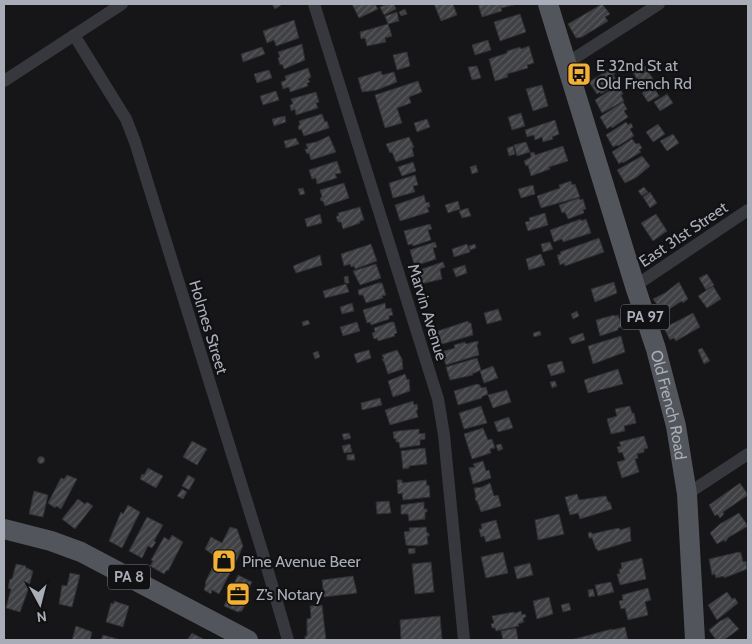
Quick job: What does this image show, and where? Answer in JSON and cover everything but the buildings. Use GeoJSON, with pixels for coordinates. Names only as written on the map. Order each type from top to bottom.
{"type":"FeatureCollection","features":[{"type":"Feature","properties":{"kind":"main road","name":"Old French Road"},"geometry":{"type":"LineString","coordinates":[[548,4],[656,349],[674,417],[687,494],[695,640]]}},
{"type":"Feature","properties":{"kind":"main road","name":"PA 8"},"geometry":{"type":"LineString","coordinates":[[4,529],[51,541],[81,552],[248,640]]}},
{"type":"Feature","properties":{"kind":"street"},"geometry":{"type":"LineString","coordinates":[[4,81],[122,4]]}},
{"type":"Feature","properties":{"kind":"street","name":"Marvin Avenue"},"geometry":{"type":"LineString","coordinates":[[314,4],[438,399],[444,435],[464,640]]}},
{"type":"Feature","properties":{"kind":"street"},"geometry":{"type":"LineString","coordinates":[[567,63],[659,4]]}},
{"type":"Feature","properties":{"kind":"street","name":"Holmes Street"},"geometry":{"type":"LineString","coordinates":[[74,35],[126,119],[135,142],[288,640]]}},
{"type":"Feature","properties":{"kind":"street","name":"East 31st Street"},"geometry":{"type":"LineString","coordinates":[[635,286],[748,210]]}},
{"type":"Feature","properties":{"kind":"street"},"geometry":{"type":"LineString","coordinates":[[687,494],[748,454]]}},
{"type":"Feature","properties":{"kind":"place","name":"E 32nd St at Old French Rd"},"geometry":{"type":"Point","coordinates":[579,74]}},
{"type":"Feature","properties":{"kind":"place","name":"Pine Avenue Beer"},"geometry":{"type":"Point","coordinates":[224,561]}},
{"type":"Feature","properties":{"kind":"place","name":"Z’s Notary"},"geometry":{"type":"Point","coordinates":[238,594]}}]}
